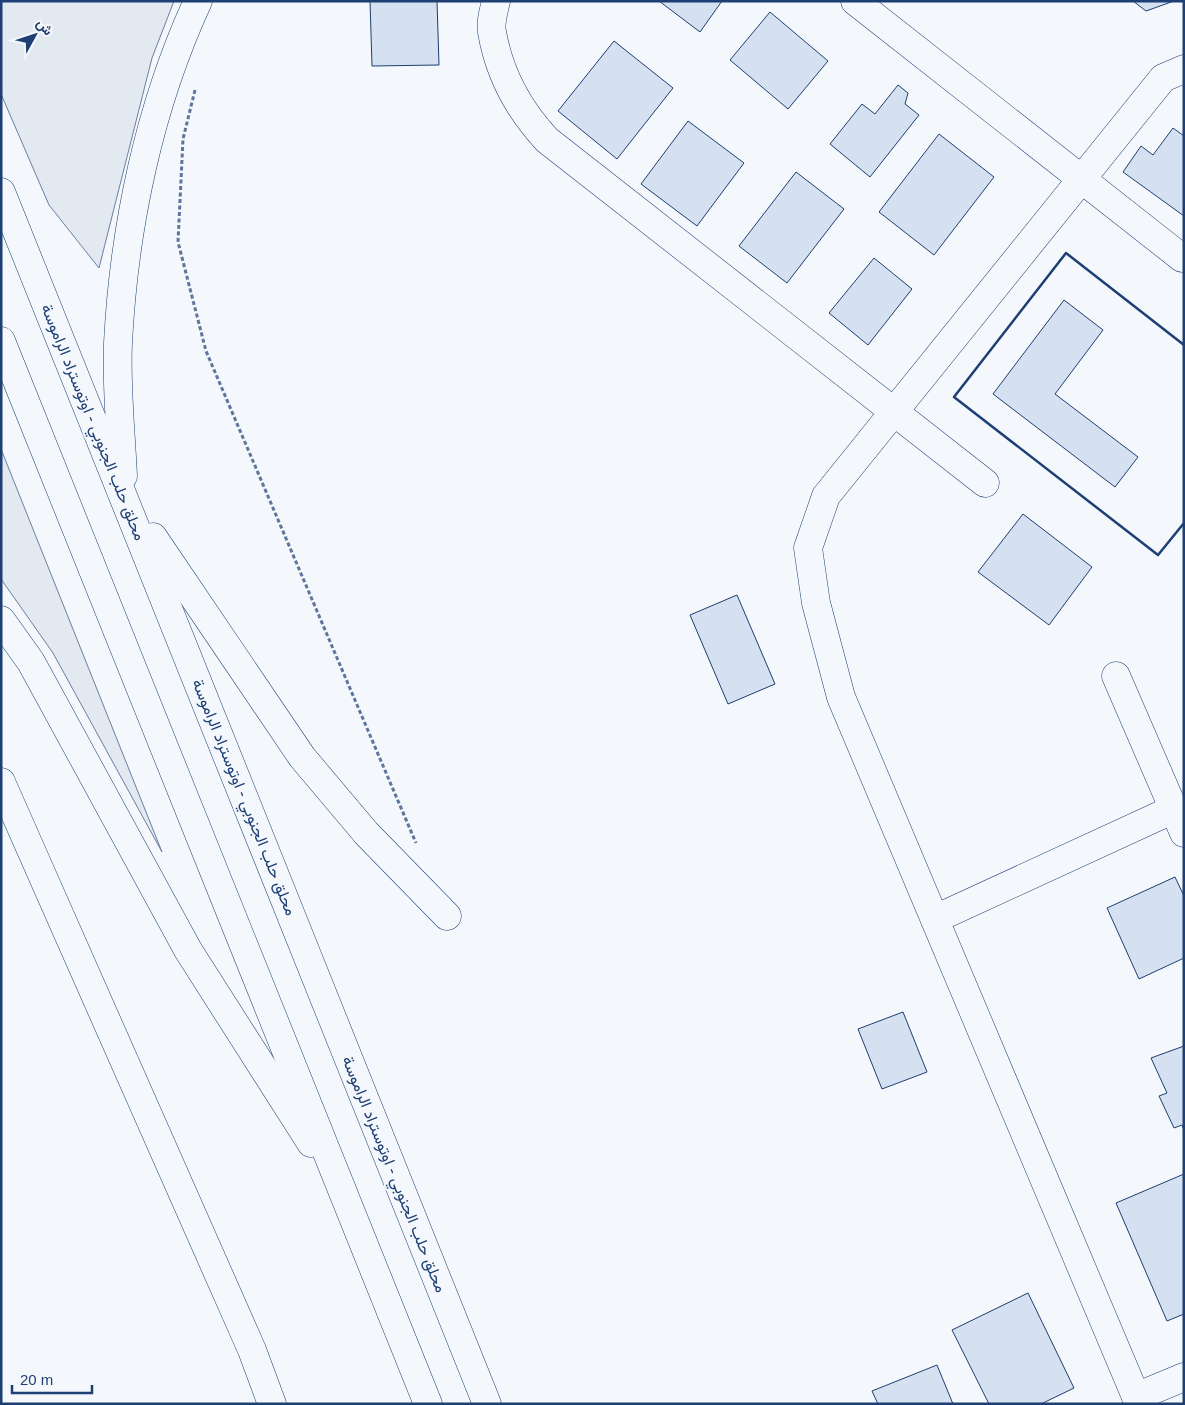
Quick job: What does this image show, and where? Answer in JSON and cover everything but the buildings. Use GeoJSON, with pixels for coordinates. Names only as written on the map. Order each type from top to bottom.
{"type":"FeatureCollection","features":[{"type":"Feature","properties":{"kind":"main road"},"geometry":{"type":"LineString","coordinates":[[198,1],[184,30],[155,121],[137,189],[126,258],[118,344],[124,494],[302,757],[366,833],[447,916]]}},
{"type":"Feature","properties":{"kind":"main road"},"geometry":{"type":"LineString","coordinates":[[496,1],[491,30],[505,78],[521,109],[542,134],[985,483]]}},
{"type":"Feature","properties":{"kind":"main road"},"geometry":{"type":"LineString","coordinates":[[855,1],[1182,258]]}},
{"type":"Feature","properties":{"kind":"main road"},"geometry":{"type":"LineString","coordinates":[[1184,69],[1163,78],[826,496],[808,548],[816,603],[841,696],[1137,1400],[1184,1377]]}},
{"type":"Feature","properties":{"kind":"main road","name":"محلق حلب الجنوبي - اوتوستراد الراموسة"},"geometry":{"type":"LineString","coordinates":[[1,192],[124,494],[487,1404]]}},
{"type":"Feature","properties":{"kind":"main road"},"geometry":{"type":"LineString","coordinates":[[1,341],[428,1404]]}},
{"type":"Feature","properties":{"kind":"main road"},"geometry":{"type":"LineString","coordinates":[[1,620],[31,662],[188,950],[347,1200]]}},
{"type":"Feature","properties":{"kind":"main road"},"geometry":{"type":"LineString","coordinates":[[935,919],[1179,821],[1116,676]]}},
{"type":"Feature","properties":{"kind":"main road"},"geometry":{"type":"LineString","coordinates":[[1,782],[248,1341],[272,1404]]}},
{"type":"Feature","properties":{"kind":"path"},"geometry":{"type":"LineString","coordinates":[[196,82],[183,139],[178,242],[206,351],[420,852]]}},
{"type":"Feature","properties":{"kind":"shaded area"},"geometry":{"type":"Polygon","coordinates":[[[1,1],[174,1],[152,58],[99,268],[49,205],[1,94],[1,1]]]}},
{"type":"Feature","properties":{"kind":"shaded area"},"geometry":{"type":"Polygon","coordinates":[[[1,449],[162,852],[53,653],[1,579],[1,449]]]}},
{"type":"Feature","properties":{"kind":"wall"},"geometry":{"type":"LineString","coordinates":[[1184,345],[1066,253],[954,397],[1158,555],[1184,523]]}}]}
